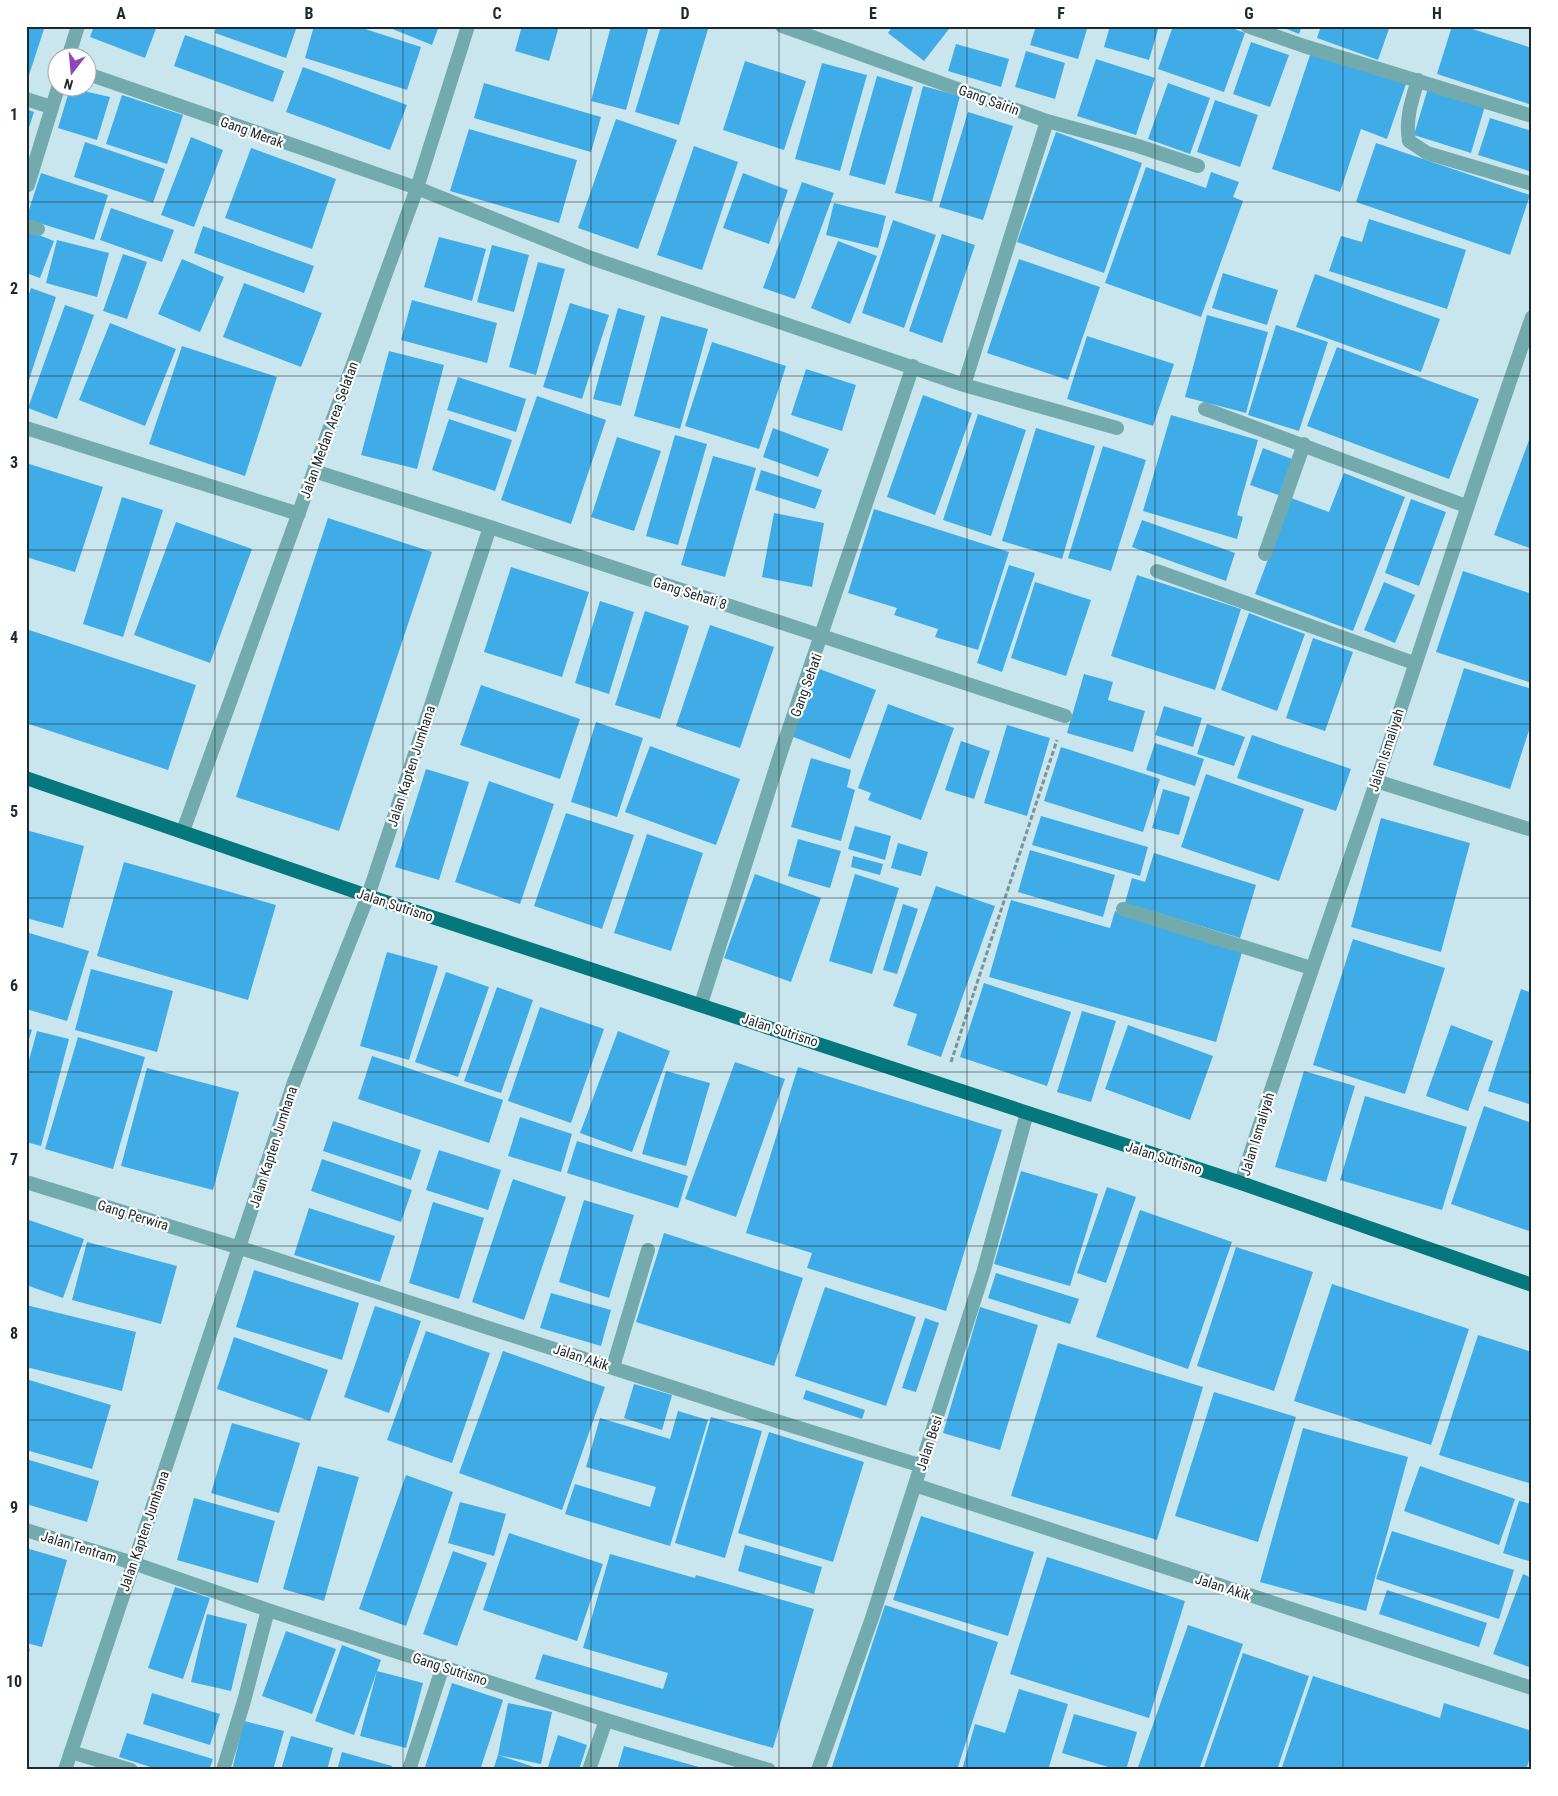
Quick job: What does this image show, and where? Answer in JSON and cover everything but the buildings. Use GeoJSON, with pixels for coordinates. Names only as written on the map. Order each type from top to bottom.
{"type":"FeatureCollection","features":[{"type":"Feature","properties":{"kind":"main road","name":"Jalan Sutrisno"},"geometry":{"type":"LineString","coordinates":[[26,778],[368,896],[1241,1183],[1532,1285]]}},
{"type":"Feature","properties":{"kind":"street"},"geometry":{"type":"LineString","coordinates":[[71,48],[78,26]]}},
{"type":"Feature","properties":{"kind":"street","name":"Jalan Medan Area Selatan"},"geometry":{"type":"LineString","coordinates":[[183,831],[417,188],[468,26]]}},
{"type":"Feature","properties":{"kind":"street","name":"Gang Sairin"},"geometry":{"type":"LineString","coordinates":[[782,26],[1047,120],[1138,146],[1198,166]]}},
{"type":"Feature","properties":{"kind":"street"},"geometry":{"type":"LineString","coordinates":[[1247,26],[1304,46],[1532,116]]}},
{"type":"Feature","properties":{"kind":"street","name":"Gang Merak"},"geometry":{"type":"LineString","coordinates":[[98,77],[417,188],[590,258],[913,366],[964,385],[1117,428]]}},
{"type":"Feature","properties":{"kind":"street"},"geometry":{"type":"LineString","coordinates":[[1418,80],[1409,113],[1407,129],[1409,141],[1427,153],[1532,184]]}},
{"type":"Feature","properties":{"kind":"street"},"geometry":{"type":"LineString","coordinates":[[27,187],[54,98]]}},
{"type":"Feature","properties":{"kind":"street"},"geometry":{"type":"LineString","coordinates":[[26,99],[51,107]]}},
{"type":"Feature","properties":{"kind":"street"},"geometry":{"type":"LineString","coordinates":[[964,385],[1047,120]]}},
{"type":"Feature","properties":{"kind":"street","name":"Jalan Ismaliyah"},"geometry":{"type":"LineString","coordinates":[[1241,1183],[1466,506],[1532,317]]}},
{"type":"Feature","properties":{"kind":"street","name":"Gang Sehati"},"geometry":{"type":"LineString","coordinates":[[701,1004],[781,752],[823,636],[913,366]]}},
{"type":"Feature","properties":{"kind":"street"},"geometry":{"type":"LineString","coordinates":[[1206,409],[1466,506]]}},
{"type":"Feature","properties":{"kind":"street"},"geometry":{"type":"LineString","coordinates":[[26,428],[299,514]]}},
{"type":"Feature","properties":{"kind":"street"},"geometry":{"type":"LineString","coordinates":[[1265,554],[1304,444]]}},
{"type":"Feature","properties":{"kind":"street","name":"Gang Sehati 8"},"geometry":{"type":"LineString","coordinates":[[314,471],[1066,716]]}},
{"type":"Feature","properties":{"kind":"street","name":"Jalan Kapten Jumhana"},"geometry":{"type":"LineString","coordinates":[[65,1770],[132,1563],[240,1248],[294,1082],[368,896],[490,527]]}},
{"type":"Feature","properties":{"kind":"street"},"geometry":{"type":"LineString","coordinates":[[1157,571],[1414,663]]}},
{"type":"Feature","properties":{"kind":"street"},"geometry":{"type":"LineString","coordinates":[[1376,781],[1532,830]]}},
{"type":"Feature","properties":{"kind":"street"},"geometry":{"type":"LineString","coordinates":[[1124,909],[1311,968]]}},
{"type":"Feature","properties":{"kind":"street","name":"Jalan Besi"},"geometry":{"type":"LineString","coordinates":[[818,1770],[872,1618],[984,1273],[1027,1113]]}},
{"type":"Feature","properties":{"kind":"street","name":"Gang Perwira"},"geometry":{"type":"LineString","coordinates":[[26,1182],[240,1248]]}},
{"type":"Feature","properties":{"kind":"street","name":"Jalan Akik"},"geometry":{"type":"LineString","coordinates":[[240,1248],[922,1466]]}},
{"type":"Feature","properties":{"kind":"street"},"geometry":{"type":"LineString","coordinates":[[613,1367],[648,1250]]}},
{"type":"Feature","properties":{"kind":"street","name":"Jalan Akik"},"geometry":{"type":"LineString","coordinates":[[915,1485],[1532,1688]]}},
{"type":"Feature","properties":{"kind":"street","name":"Jalan Tentram"},"geometry":{"type":"LineString","coordinates":[[26,1530],[132,1563]]}},
{"type":"Feature","properties":{"kind":"street","name":"Gang Sutrisno"},"geometry":{"type":"LineString","coordinates":[[132,1563],[268,1610],[606,1720],[769,1770]]}},
{"type":"Feature","properties":{"kind":"street"},"geometry":{"type":"LineString","coordinates":[[223,1770],[244,1702],[268,1610]]}},
{"type":"Feature","properties":{"kind":"street"},"geometry":{"type":"LineString","coordinates":[[409,1770],[443,1666]]}},
{"type":"Feature","properties":{"kind":"street"},"geometry":{"type":"LineString","coordinates":[[589,1770],[606,1720]]}},
{"type":"Feature","properties":{"kind":"street"},"geometry":{"type":"LineString","coordinates":[[71,1752],[132,1770]]}},
{"type":"Feature","properties":{"kind":"path"},"geometry":{"type":"LineString","coordinates":[[944,1084],[1066,716]]}}]}
